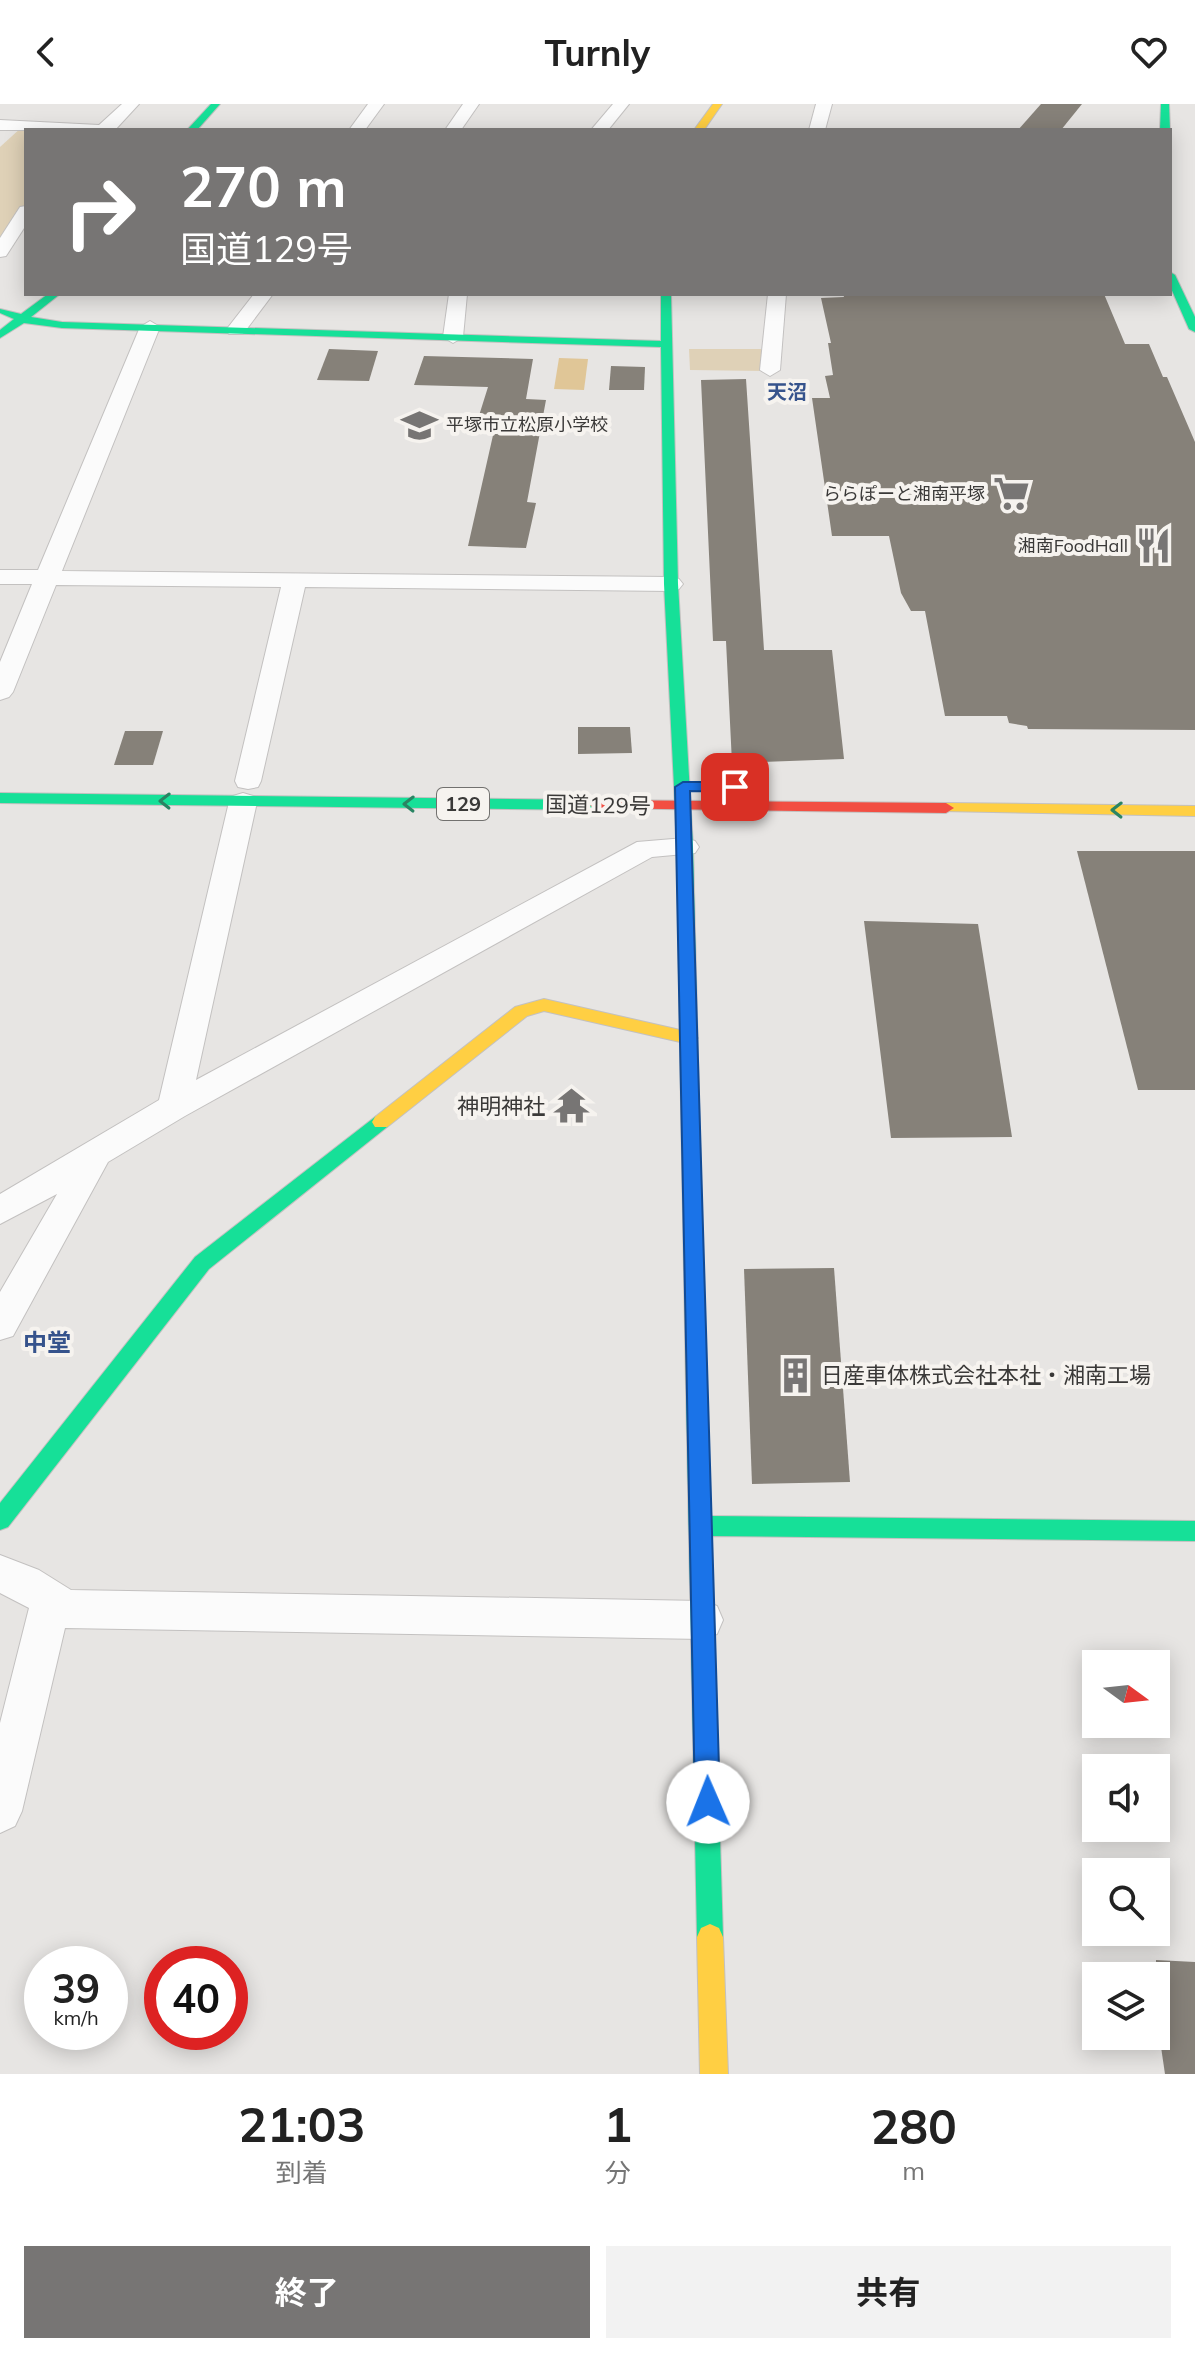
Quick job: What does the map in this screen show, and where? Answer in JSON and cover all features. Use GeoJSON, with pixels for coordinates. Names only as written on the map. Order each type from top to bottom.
{"type":"FeatureCollection","features":[{"type":"Feature","properties":{"kind":"main road"},"geometry":{"type":"LineString","coordinates":[[194,128],[216,104]]}},
{"type":"Feature","properties":{"kind":"main road"},"geometry":{"type":"LineString","coordinates":[[700,128],[718,104]]}},
{"type":"Feature","properties":{"kind":"main road"},"geometry":{"type":"LineString","coordinates":[[1165,104],[1165,128]]}},
{"type":"Feature","properties":{"kind":"main road"},"geometry":{"type":"LineString","coordinates":[[1172,279],[1195,329]]}},
{"type":"Feature","properties":{"kind":"main road"},"geometry":{"type":"LineString","coordinates":[[6,322],[24,296]]}},
{"type":"Feature","properties":{"kind":"main road"},"geometry":{"type":"LineString","coordinates":[[6,322],[52,296]]}},
{"type":"Feature","properties":{"kind":"main road"},"geometry":{"type":"LineString","coordinates":[[666,296],[671,584],[685,847],[714,2074]]}},
{"type":"Feature","properties":{"kind":"main road"},"geometry":{"type":"LineString","coordinates":[[6,322],[666,344]]}},
{"type":"Feature","properties":{"kind":"main road"},"geometry":{"type":"LineString","coordinates":[[0,779],[31,780]]}},
{"type":"Feature","properties":{"kind":"main road","name":"国道129号"},"geometry":{"type":"LineString","coordinates":[[326,783],[624,786]]}},
{"type":"Feature","properties":{"kind":"main road","name":"国道129号"},"geometry":{"type":"LineString","coordinates":[[0,798],[247,786],[683,806],[1195,811]]}},
{"type":"Feature","properties":{"kind":"main road"},"geometry":{"type":"LineString","coordinates":[[0,1520],[202,1263],[521,1011],[544,1005],[689,1038]]}},
{"type":"Feature","properties":{"kind":"main road"},"geometry":{"type":"LineString","coordinates":[[699,1526],[1195,1531]]}},
{"type":"Feature","properties":{"kind":"street"},"geometry":{"type":"LineString","coordinates":[[3,129],[32,104]]}},
{"type":"Feature","properties":{"kind":"street"},"geometry":{"type":"LineString","coordinates":[[107,128],[131,104]]}},
{"type":"Feature","properties":{"kind":"street"},"geometry":{"type":"LineString","coordinates":[[358,128],[376,104]]}},
{"type":"Feature","properties":{"kind":"street"},"geometry":{"type":"LineString","coordinates":[[454,128],[471,104]]}},
{"type":"Feature","properties":{"kind":"street"},"geometry":{"type":"LineString","coordinates":[[601,128],[621,104]]}},
{"type":"Feature","properties":{"kind":"street"},"geometry":{"type":"LineString","coordinates":[[818,128],[824,104]]}},
{"type":"Feature","properties":{"kind":"street"},"geometry":{"type":"LineString","coordinates":[[3,129],[24,129]]}},
{"type":"Feature","properties":{"kind":"street"},"geometry":{"type":"LineString","coordinates":[[1,248],[24,214]]}},
{"type":"Feature","properties":{"kind":"street"},"geometry":{"type":"LineString","coordinates":[[1,248],[24,246]]}},
{"type":"Feature","properties":{"kind":"street"},"geometry":{"type":"LineString","coordinates":[[236,330],[262,296]]}},
{"type":"Feature","properties":{"kind":"street"},"geometry":{"type":"LineString","coordinates":[[453,337],[458,296]]}},
{"type":"Feature","properties":{"kind":"street"},"geometry":{"type":"LineString","coordinates":[[770,370],[777,296]]}},
{"type":"Feature","properties":{"kind":"street"},"geometry":{"type":"LineString","coordinates":[[0,692],[150,327]]}},
{"type":"Feature","properties":{"kind":"street"},"geometry":{"type":"LineString","coordinates":[[0,577],[671,584]]}},
{"type":"Feature","properties":{"kind":"street"},"geometry":{"type":"LineString","coordinates":[[174,1107],[295,579]]}},
{"type":"Feature","properties":{"kind":"street"},"geometry":{"type":"LineString","coordinates":[[0,1211],[174,1107],[647,848],[685,847]]}},
{"type":"Feature","properties":{"kind":"street"},"geometry":{"type":"LineString","coordinates":[[0,1325],[97,1151]]}},
{"type":"Feature","properties":{"kind":"street"},"geometry":{"type":"LineString","coordinates":[[0,1574],[25,1583],[65,1609],[703,1620]]}},
{"type":"Feature","properties":{"kind":"street"},"geometry":{"type":"LineString","coordinates":[[0,1811],[51,1600]]}},
{"type":"Feature","properties":{"kind":"shaded area"},"geometry":{"type":"Polygon","coordinates":[[[22,127],[24,128],[24,214],[0,246],[0,147],[22,127]]]}},
{"type":"Feature","properties":{"kind":"shaded area"},"geometry":{"type":"Polygon","coordinates":[[[689,349],[761,349],[764,371],[690,370],[689,349]]]}},
{"type":"Feature","properties":{"kind":"shaded area"},"geometry":{"type":"Polygon","coordinates":[[[559,358],[588,359],[584,390],[554,389],[559,358]]]}},
{"type":"Feature","properties":{"kind":"building"},"geometry":{"type":"Polygon","coordinates":[[[1041,104],[1082,104],[1063,128],[1020,128],[1041,104]]]}},
{"type":"Feature","properties":{"kind":"building","name":"ららぽーと湘南平塚"},"geometry":{"type":"Polygon","coordinates":[[[1105,296],[1125,344],[1149,344],[1195,442],[1195,730],[1028,729],[1027,726],[1009,723],[1007,716],[945,716],[925,611],[911,611],[901,593],[889,536],[832,536],[812,398],[830,398],[825,376],[833,375],[828,343],[831,343],[821,298],[1105,296]]]}},
{"type":"Feature","properties":{"kind":"building"},"geometry":{"type":"Polygon","coordinates":[[[329,349],[378,351],[369,381],[317,380],[329,349]]]}},
{"type":"Feature","properties":{"kind":"building"},"geometry":{"type":"Polygon","coordinates":[[[424,356],[533,359],[526,399],[546,400],[527,502],[536,503],[526,548],[468,546],[496,422],[477,422],[488,387],[414,385],[424,356]]]}},
{"type":"Feature","properties":{"kind":"building"},"geometry":{"type":"Polygon","coordinates":[[[611,366],[645,367],[644,390],[609,390],[611,366]]]}},
{"type":"Feature","properties":{"kind":"building"},"geometry":{"type":"Polygon","coordinates":[[[746,379],[764,650],[832,650],[844,759],[732,763],[726,641],[713,641],[701,380],[746,379]]]}},
{"type":"Feature","properties":{"kind":"building"},"geometry":{"type":"Polygon","coordinates":[[[578,727],[630,727],[632,753],[578,754],[578,727]]]}},
{"type":"Feature","properties":{"kind":"building"},"geometry":{"type":"Polygon","coordinates":[[[125,731],[163,731],[153,765],[114,765],[125,731]]]}},
{"type":"Feature","properties":{"kind":"building"},"geometry":{"type":"Polygon","coordinates":[[[1077,851],[1195,851],[1195,1090],[1138,1090],[1077,851]]]}},
{"type":"Feature","properties":{"kind":"building"},"geometry":{"type":"Polygon","coordinates":[[[864,921],[978,924],[1012,1137],[891,1138],[864,921]]]}},
{"type":"Feature","properties":{"kind":"building","name":"日産車体株式会社本社・湘南工場"},"geometry":{"type":"Polygon","coordinates":[[[834,1268],[850,1482],[752,1484],[744,1269],[834,1268]]]}},
{"type":"Feature","properties":{"kind":"building"},"geometry":{"type":"Polygon","coordinates":[[[1156,1960],[1195,1962],[1195,2074],[1165,2074],[1161,2050],[1170,2050],[1170,1962],[1156,1960]]]}},
{"type":"Feature","properties":{"kind":"traffic: fast"},"geometry":{"type":"LineString","coordinates":[[194,128],[216,104]]}},
{"type":"Feature","properties":{"kind":"traffic: fast"},"geometry":{"type":"LineString","coordinates":[[1165,104],[1165,128]]}},
{"type":"Feature","properties":{"kind":"traffic: fast"},"geometry":{"type":"LineString","coordinates":[[1172,279],[1195,329]]}},
{"type":"Feature","properties":{"kind":"traffic: fast"},"geometry":{"type":"LineString","coordinates":[[0,335],[52,296]]}},
{"type":"Feature","properties":{"kind":"traffic: fast"},"geometry":{"type":"LineString","coordinates":[[666,296],[671,584],[685,847],[690,1102]]}},
{"type":"Feature","properties":{"kind":"traffic: fast"},"geometry":{"type":"LineString","coordinates":[[4,311],[22,319],[62,325],[666,344]]}},
{"type":"Feature","properties":{"kind":"traffic: fast"},"geometry":{"type":"LineString","coordinates":[[0,798],[598,805]]}},
{"type":"Feature","properties":{"kind":"traffic: fast"},"geometry":{"type":"LineString","coordinates":[[0,1520],[202,1263],[381,1122]]}},
{"type":"Feature","properties":{"kind":"traffic: fast"},"geometry":{"type":"LineString","coordinates":[[696,1386],[710,1937]]}},
{"type":"Feature","properties":{"kind":"traffic: fast"},"geometry":{"type":"LineString","coordinates":[[699,1526],[1195,1531]]}},
{"type":"Feature","properties":{"kind":"traffic: slow"},"geometry":{"type":"LineString","coordinates":[[700,128],[718,104]]}},
{"type":"Feature","properties":{"kind":"traffic: slow"},"geometry":{"type":"LineString","coordinates":[[946,808],[1195,811]]}},
{"type":"Feature","properties":{"kind":"traffic: slow"},"geometry":{"type":"LineString","coordinates":[[381,1122],[521,1011],[544,1005],[689,1038]]}},
{"type":"Feature","properties":{"kind":"traffic: slow"},"geometry":{"type":"LineString","coordinates":[[690,1102],[696,1386]]}},
{"type":"Feature","properties":{"kind":"traffic: slow"},"geometry":{"type":"LineString","coordinates":[[710,1937],[714,2074]]}},
{"type":"Feature","properties":{"kind":"traffic: jam"},"geometry":{"type":"LineString","coordinates":[[598,805],[946,808]]}},
{"type":"Feature","properties":{"kind":"place","name":"平塚市立松原小学校"},"geometry":{"type":"Point","coordinates":[420,425]}},
{"type":"Feature","properties":{"kind":"place","name":"ららぽーと湘南平塚"},"geometry":{"type":"Point","coordinates":[1011,494]}},
{"type":"Feature","properties":{"kind":"place","name":"湘南FoodHall"},"geometry":{"type":"Point","coordinates":[1154,546]}},
{"type":"Feature","properties":{"kind":"place","name":"神明神社"},"geometry":{"type":"Point","coordinates":[571,1106]}},
{"type":"Feature","properties":{"kind":"place","name":"日産車体株式会社本社・湘南工場"},"geometry":{"type":"Point","coordinates":[795,1375]}},
{"type":"Feature","properties":{"kind":"district","name":"天沼"},"geometry":{"type":"Point","coordinates":[787,392]}},
{"type":"Feature","properties":{"kind":"district","name":"中堂"},"geometry":{"type":"Point","coordinates":[47,1343]}},
{"type":"Feature","properties":{"kind":"route"},"geometry":{"type":"LineString","coordinates":[[708,1802],[683,787],[735,787]]}}]}
